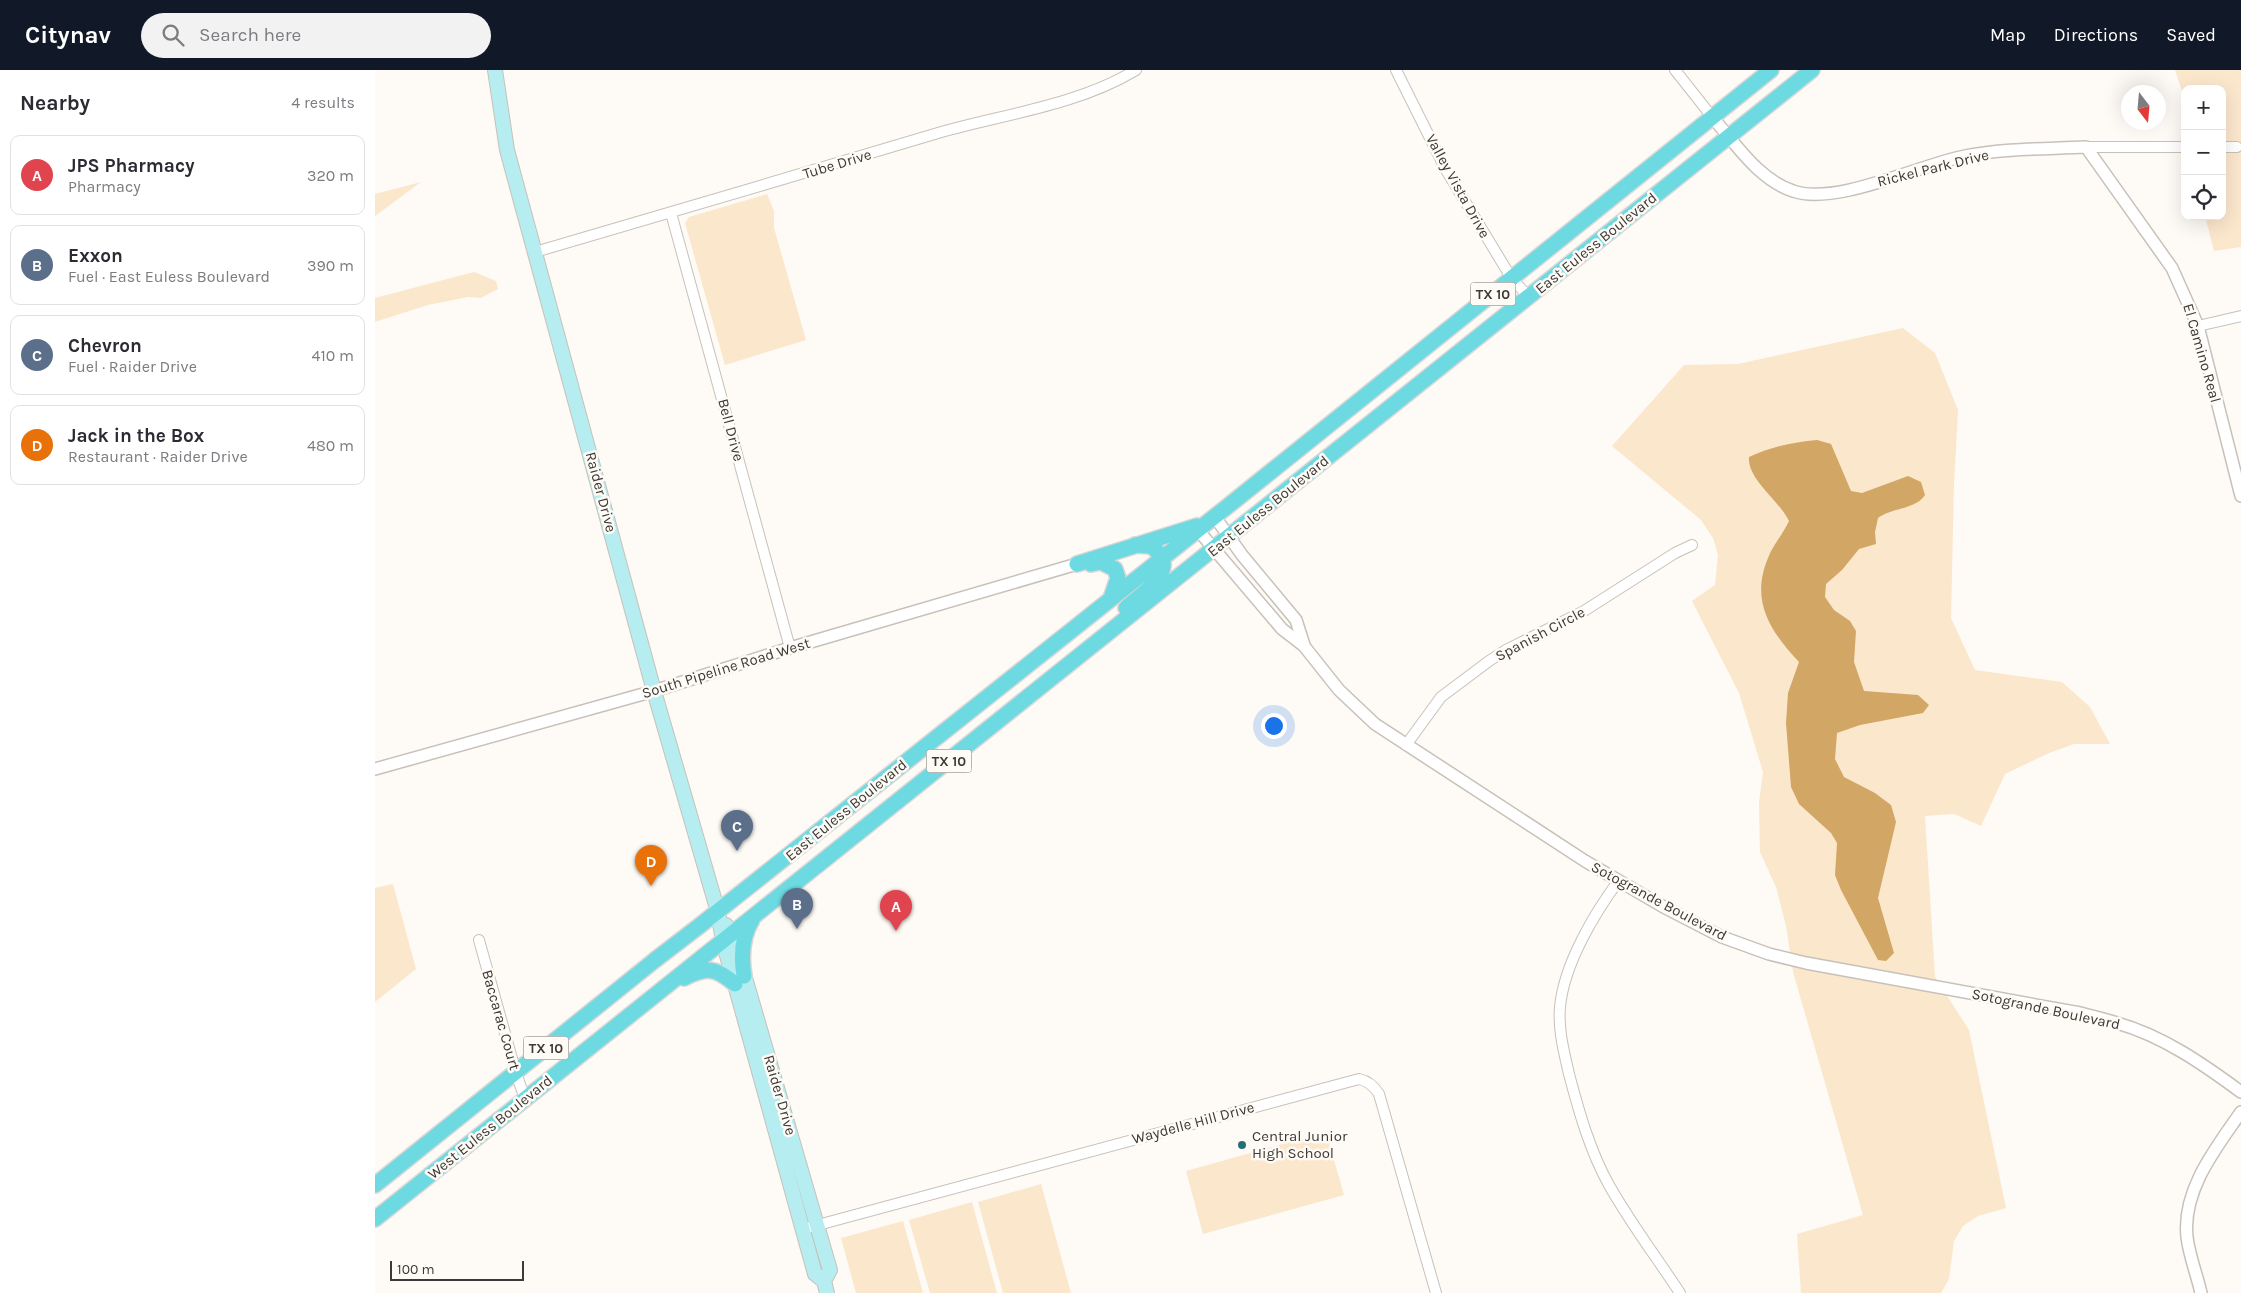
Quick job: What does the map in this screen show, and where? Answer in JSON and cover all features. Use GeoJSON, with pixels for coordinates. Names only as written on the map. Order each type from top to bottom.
{"type":"FeatureCollection","features":[{"type":"Feature","properties":{"kind":"main road","name":"Raider Drive"},"geometry":{"type":"LineString","coordinates":[[495,70],[507,150],[654,691],[718,912],[728,937],[758,1042],[830,1270],[825,1287]]}},
{"type":"Feature","properties":{"kind":"main road","name":"East Euless Boulevard"},"geometry":{"type":"LineString","coordinates":[[718,912],[1771,70]]}},
{"type":"Feature","properties":{"kind":"main road","name":"East Euless Boulevard"},"geometry":{"type":"LineString","coordinates":[[728,937],[1812,70]]}},
{"type":"Feature","properties":{"kind":"main road"},"geometry":{"type":"LineString","coordinates":[[1077,564],[1206,523]]}},
{"type":"Feature","properties":{"kind":"main road"},"geometry":{"type":"LineString","coordinates":[[1087,651],[1108,624],[1157,581],[1162,573],[1162,558],[1151,546],[1135,545]]}},
{"type":"Feature","properties":{"kind":"main road"},"geometry":{"type":"LineString","coordinates":[[1077,564],[1101,562],[1108,564],[1115,570],[1118,578],[1111,599]]}},
{"type":"Feature","properties":{"kind":"main road"},"geometry":{"type":"LineString","coordinates":[[947,728],[964,749]]}},
{"type":"Feature","properties":{"kind":"main road","name":"West Euless Boulevard"},"geometry":{"type":"LineString","coordinates":[[375,1186],[655,960],[718,912]]}},
{"type":"Feature","properties":{"kind":"main road"},"geometry":{"type":"LineString","coordinates":[[663,989],[695,972],[706,970],[722,973],[740,980],[743,965],[743,942],[748,926],[756,915]]}},
{"type":"Feature","properties":{"kind":"main road","name":"West Euless Boulevard"},"geometry":{"type":"LineString","coordinates":[[375,1219],[728,937]]}},
{"type":"Feature","properties":{"kind":"main road","name":"Raider Drive"},"geometry":{"type":"LineString","coordinates":[[758,1042],[815,1274],[825,1287]]}},
{"type":"Feature","properties":{"kind":"street","name":"Tube Drive"},"geometry":{"type":"LineString","coordinates":[[535,252],[939,133],[1063,101],[1102,87],[1136,70]]}},
{"type":"Feature","properties":{"kind":"street","name":"Valley Vista Drive"},"geometry":{"type":"LineString","coordinates":[[1396,70],[1446,170],[1512,278],[1529,297]]}},
{"type":"Feature","properties":{"kind":"street"},"geometry":{"type":"LineString","coordinates":[[1675,70],[1713,118]]}},
{"type":"Feature","properties":{"kind":"street","name":"Rickel Park Drive"},"geometry":{"type":"LineString","coordinates":[[1713,118],[1766,175],[1777,184],[1792,191],[1813,195],[1837,194],[1965,156],[2010,150],[2086,147],[2181,147]]}},
{"type":"Feature","properties":{"kind":"street","name":"El Camino Real"},"geometry":{"type":"LineString","coordinates":[[2086,147],[2172,268],[2198,326],[2241,496]]}},
{"type":"Feature","properties":{"kind":"street"},"geometry":{"type":"LineString","coordinates":[[2226,147],[2237,147]]}},
{"type":"Feature","properties":{"kind":"street","name":"Bell Drive"},"geometry":{"type":"LineString","coordinates":[[671,213],[791,648]]}},
{"type":"Feature","properties":{"kind":"street"},"geometry":{"type":"LineString","coordinates":[[2198,326],[2241,316]]}},
{"type":"Feature","properties":{"kind":"street","name":"Sotogrande Boulevard"},"geometry":{"type":"LineString","coordinates":[[1206,523],[1229,538],[1295,620],[1304,646]]}},
{"type":"Feature","properties":{"kind":"street","name":"Sotogrande Boulevard"},"geometry":{"type":"LineString","coordinates":[[1206,523],[1215,549],[1282,629],[1304,646],[1339,690],[1375,724],[1585,862],[1675,913],[1722,937],[1769,954],[2053,1008],[2118,1023],[2153,1037],[2199,1062],[2241,1092]]}},
{"type":"Feature","properties":{"kind":"street","name":"Spanish Circle"},"geometry":{"type":"LineString","coordinates":[[1406,745],[1441,697],[1489,661],[1506,650],[1584,611],[1675,553],[1692,546]]}},
{"type":"Feature","properties":{"kind":"street","name":"South Pipeline Road West"},"geometry":{"type":"LineString","coordinates":[[375,769],[654,691],[791,648],[1077,564]]}},
{"type":"Feature","properties":{"kind":"street"},"geometry":{"type":"LineString","coordinates":[[1619,880],[1584,937],[1565,982],[1560,1005],[1561,1036],[1573,1087],[1593,1151],[1609,1184],[1680,1293]]}},
{"type":"Feature","properties":{"kind":"street","name":"Baccarac Court"},"geometry":{"type":"LineString","coordinates":[[479,940],[525,1099]]}},
{"type":"Feature","properties":{"kind":"street","name":"Waydelle Hill Drive"},"geometry":{"type":"LineString","coordinates":[[803,1229],[1359,1079],[1370,1084],[1379,1094],[1436,1293]]}},
{"type":"Feature","properties":{"kind":"street"},"geometry":{"type":"LineString","coordinates":[[2201,1293],[2187,1238],[2189,1209],[2206,1164],[2241,1112]]}},
{"type":"Feature","properties":{"kind":"shaded area"},"geometry":{"type":"Polygon","coordinates":[[[2175,70],[2241,70],[2241,247],[2214,251],[2206,220],[2226,220],[2226,85],[2181,85],[2181,88],[2175,70]]]}},
{"type":"Feature","properties":{"kind":"shaded area"},"geometry":{"type":"Polygon","coordinates":[[[421,182],[375,216],[375,194],[421,182]]]}},
{"type":"Feature","properties":{"kind":"shaded area"},"geometry":{"type":"Polygon","coordinates":[[[767,194],[774,211],[774,228],[806,340],[725,365],[685,223],[689,217],[767,194]]]}},
{"type":"Feature","properties":{"kind":"shaded area"},"geometry":{"type":"Polygon","coordinates":[[[474,272],[496,281],[498,289],[481,298],[468,297],[428,305],[375,322],[375,298],[474,272]]]}},
{"type":"Feature","properties":{"kind":"shaded area"},"geometry":{"type":"Polygon","coordinates":[[[1903,328],[1935,353],[1958,410],[1954,484],[1951,618],[1975,670],[2062,682],[2090,707],[2110,744],[2074,744],[2049,753],[2005,774],[1981,826],[1954,814],[1925,816],[1935,977],[1969,1030],[2006,1208],[1978,1216],[1963,1226],[1954,1241],[1949,1279],[1941,1293],[1801,1293],[1797,1234],[1863,1215],[1793,972],[1786,926],[1776,887],[1760,852],[1759,803],[1763,772],[1739,693],[1692,601],[1715,585],[1718,555],[1713,538],[1701,520],[1612,446],[1684,365],[1738,364],[1903,328]]]}},
{"type":"Feature","properties":{"kind":"shaded area"},"geometry":{"type":"Polygon","coordinates":[[[1817,440],[1831,444],[1851,491],[1862,493],[1908,476],[1921,482],[1925,495],[1921,500],[1910,506],[1884,514],[1878,518],[1875,532],[1876,544],[1859,549],[1842,570],[1826,584],[1825,597],[1834,610],[1850,621],[1856,631],[1854,662],[1864,691],[1918,695],[1929,705],[1923,713],[1860,725],[1837,733],[1835,759],[1844,777],[1875,793],[1891,805],[1896,822],[1878,898],[1894,953],[1886,961],[1878,960],[1841,890],[1835,875],[1837,843],[1831,833],[1799,804],[1791,787],[1786,723],[1788,693],[1799,662],[1779,639],[1762,602],[1761,588],[1768,558],[1789,521],[1753,473],[1749,457],[1765,450],[1817,440]]]}},
{"type":"Feature","properties":{"kind":"shaded area"},"geometry":{"type":"Polygon","coordinates":[[[393,884],[416,969],[375,1002],[375,888],[393,884]]]}},
{"type":"Feature","properties":{"kind":"shaded area"},"geometry":{"type":"Polygon","coordinates":[[[1326,1132],[1344,1195],[1203,1234],[1186,1171],[1326,1132]]]}},
{"type":"Feature","properties":{"kind":"shaded area"},"geometry":{"type":"Polygon","coordinates":[[[1041,1184],[1071,1293],[1003,1293],[978,1202],[1041,1184]]]}},
{"type":"Feature","properties":{"kind":"shaded area"},"geometry":{"type":"Polygon","coordinates":[[[972,1202],[997,1293],[930,1293],[909,1220],[972,1202]]]}},
{"type":"Feature","properties":{"kind":"shaded area"},"geometry":{"type":"Polygon","coordinates":[[[903,1221],[923,1293],[856,1293],[841,1238],[903,1221]]]}},
{"type":"Feature","properties":{"kind":"place","name":"Chevron"},"geometry":{"type":"Point","coordinates":[737,851]}},
{"type":"Feature","properties":{"kind":"place","name":"Jack in the Box"},"geometry":{"type":"Point","coordinates":[651,886]}},
{"type":"Feature","properties":{"kind":"place","name":"Exxon"},"geometry":{"type":"Point","coordinates":[797,929]}},
{"type":"Feature","properties":{"kind":"place","name":"JPS Pharmacy"},"geometry":{"type":"Point","coordinates":[896,931]}},
{"type":"Feature","properties":{"kind":"place","name":"Central Junior High School"},"geometry":{"type":"Point","coordinates":[1242,1145]}}]}
